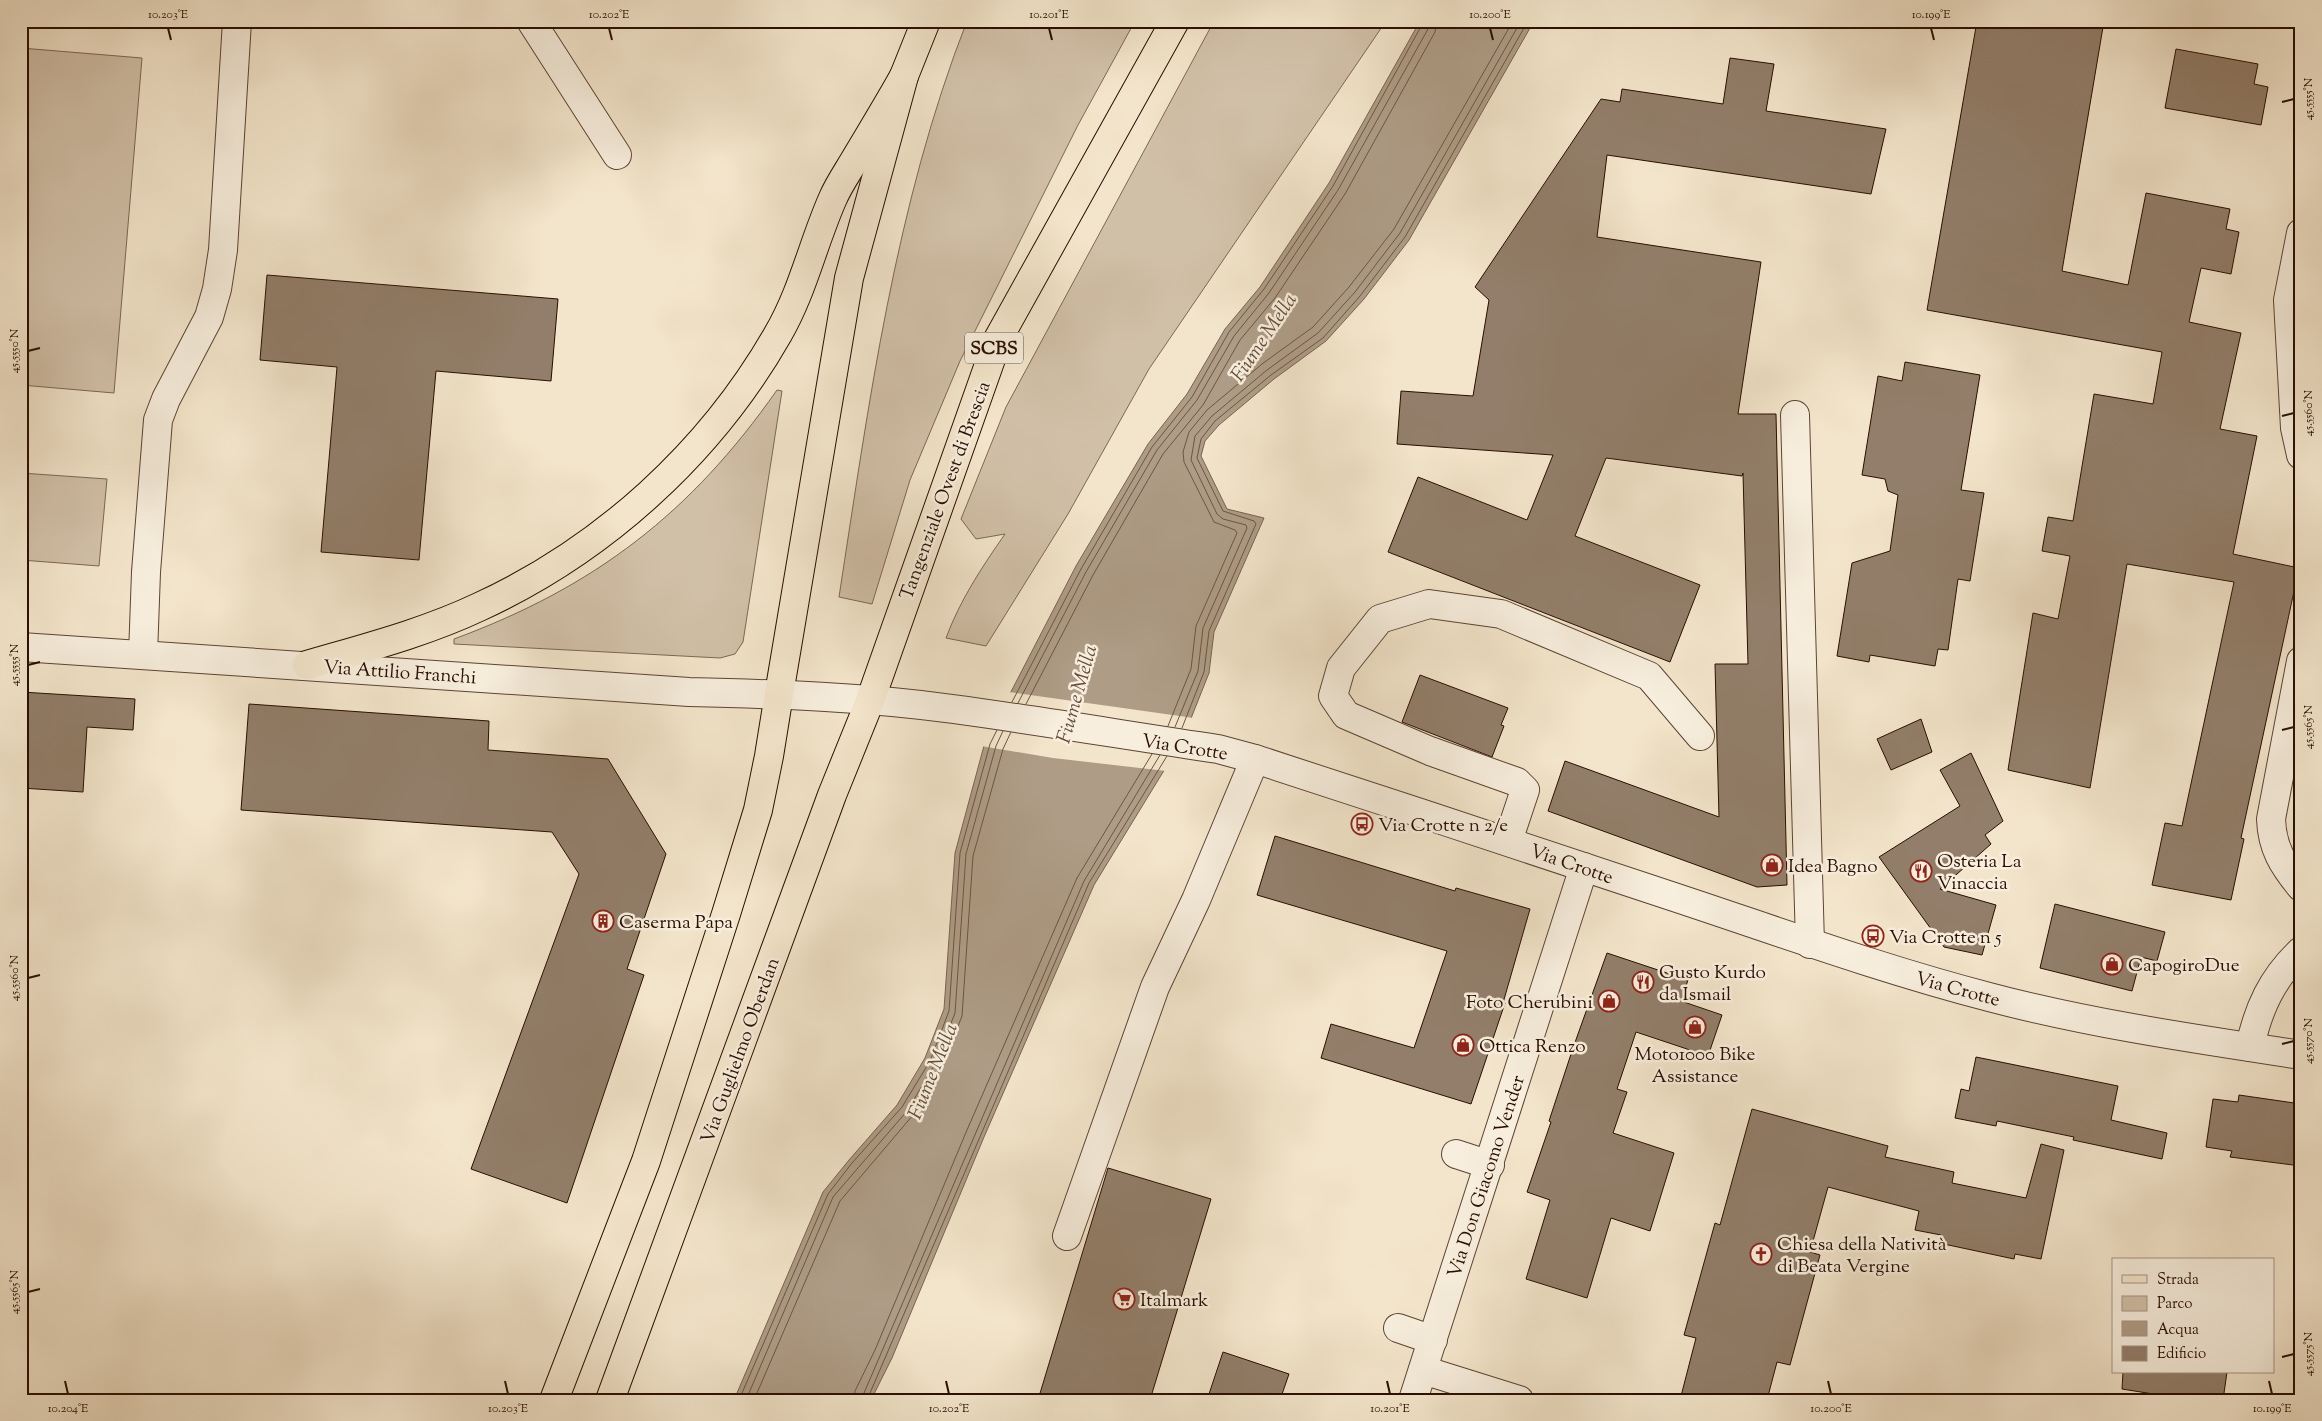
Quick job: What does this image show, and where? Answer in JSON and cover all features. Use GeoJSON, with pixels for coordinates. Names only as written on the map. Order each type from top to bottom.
{"type":"FeatureCollection","features":[{"type":"Feature","properties":{"kind":"main road"},"geometry":{"type":"LineString","coordinates":[[554,1400],[646,1161],[758,810],[770,756],[849,278],[904,76],[926,21]]}},
{"type":"Feature","properties":{"kind":"main road","name":"Tangenziale Ovest di Brescia"},"geometry":{"type":"LineString","coordinates":[[870,701],[998,339],[1175,21]]}},
{"type":"Feature","properties":{"kind":"main road"},"geometry":{"type":"LineString","coordinates":[[307,665],[437,625],[525,584],[569,557],[611,527],[651,493],[721,418],[752,376],[779,332],[802,282],[833,197],[904,76]]}},
{"type":"Feature","properties":{"kind":"main road","name":"Via Guglielmo Oberdan"},"geometry":{"type":"LineString","coordinates":[[610,1400],[829,803],[870,701]]}},
{"type":"Feature","properties":{"kind":"street"},"geometry":{"type":"LineString","coordinates":[[143,654],[146,572],[158,420],[166,399],[209,317],[223,250],[237,21]]}},
{"type":"Feature","properties":{"kind":"street"},"geometry":{"type":"LineString","coordinates":[[530,21],[617,155]]}},
{"type":"Feature","properties":{"kind":"street"},"geometry":{"type":"LineString","coordinates":[[2301,233],[2288,300],[2296,428],[2301,456]]}},
{"type":"Feature","properties":{"kind":"street"},"geometry":{"type":"LineString","coordinates":[[1795,415],[1810,944]]}},
{"type":"Feature","properties":{"kind":"street"},"geometry":{"type":"LineString","coordinates":[[1508,841],[1525,790],[1516,782],[1430,751],[1346,716],[1333,696],[1341,668],[1380,618],[1429,604],[1501,614],[1649,676],[1700,736]]}},
{"type":"Feature","properties":{"kind":"street","name":"Via Attilio Franchi"},"geometry":{"type":"LineString","coordinates":[[21,647],[689,692],[779,694]]}},
{"type":"Feature","properties":{"kind":"street"},"geometry":{"type":"LineString","coordinates":[[2301,661],[2270,820],[2273,845],[2278,856],[2301,887]]}},
{"type":"Feature","properties":{"kind":"street","name":"Via Crotte"},"geometry":{"type":"LineString","coordinates":[[779,694],[936,707],[1218,749],[1255,759],[1508,841],[1810,944],[1990,997],[2071,1016],[2180,1037],[2301,1055]]}},
{"type":"Feature","properties":{"kind":"street"},"geometry":{"type":"LineString","coordinates":[[1067,1236],[1155,987],[1196,900],[1255,759]]}},
{"type":"Feature","properties":{"kind":"street","name":"Via Don Giacomo Vender"},"geometry":{"type":"LineString","coordinates":[[1414,1400],[1584,867]]}},
{"type":"Feature","properties":{"kind":"street"},"geometry":{"type":"LineString","coordinates":[[2250,1047],[2265,997],[2284,969],[2301,951]]}},
{"type":"Feature","properties":{"kind":"street"},"geometry":{"type":"LineString","coordinates":[[1456,1154],[1490,1165]]}},
{"type":"Feature","properties":{"kind":"street"},"geometry":{"type":"LineString","coordinates":[[1398,1328],[1433,1340]]}},
{"type":"Feature","properties":{"kind":"street"},"geometry":{"type":"LineString","coordinates":[[1423,1370],[1519,1400]]}},
{"type":"Feature","properties":{"kind":"green space"},"geometry":{"type":"Polygon","coordinates":[[[967,21],[1135,21],[1078,125],[960,361],[910,480],[872,604],[839,597],[862,451],[887,305],[903,233],[921,161],[942,91],[967,21]]]}},
{"type":"Feature","properties":{"kind":"green space"},"geometry":{"type":"Polygon","coordinates":[[[1214,21],[1386,21],[1149,369],[1068,514],[986,646],[946,638],[965,597],[1005,534],[976,539],[961,519],[1006,407],[1214,21]]]}},
{"type":"Feature","properties":{"kind":"green space"},"geometry":{"type":"Polygon","coordinates":[[[21,48],[142,58],[114,393],[21,385],[21,48]]]}},
{"type":"Feature","properties":{"kind":"green space"},"geometry":{"type":"Polygon","coordinates":[[[777,390],[782,391],[743,642],[735,654],[720,658],[454,644],[454,639],[505,618],[552,595],[595,570],[636,541],[674,509],[710,473],[744,434],[777,390]]]}},
{"type":"Feature","properties":{"kind":"green space"},"geometry":{"type":"Polygon","coordinates":[[[21,473],[107,479],[99,566],[21,560],[21,473]]]}},
{"type":"Feature","properties":{"kind":"water","name":"Fiume Mella"},"geometry":{"type":"Polygon","coordinates":[[[1420,21],[1534,21],[1409,240],[1364,299],[1326,341],[1274,379],[1219,425],[1205,441],[1201,456],[1227,509],[1264,518],[1214,632],[1209,673],[1182,741],[1094,885],[984,1137],[892,1358],[871,1400],[734,1400],[823,1192],[897,1105],[925,1058],[944,1009],[955,853],[985,742],[1076,566],[1148,444],[1187,394],[1225,329],[1260,287],[1329,183],[1420,21]]]}},
{"type":"Feature","properties":{"kind":"pier"},"geometry":{"type":"Polygon","coordinates":[[[1009,692],[1194,718],[1185,742],[1166,771],[1053,758],[981,746],[1009,692]]]}},
{"type":"Feature","properties":{"kind":"building"},"geometry":{"type":"Polygon","coordinates":[[[1977,21],[2104,21],[2062,271],[2128,285],[2146,193],[2230,209],[2226,229],[2239,232],[2231,274],[2201,268],[2189,322],[2241,333],[2220,429],[2257,436],[2233,554],[2299,568],[2241,838],[2244,839],[2231,900],[2152,885],[2165,823],[2182,826],[2234,582],[2127,564],[2090,788],[2008,770],[2033,613],[2058,619],[2070,556],[2042,551],[2048,517],[2073,521],[2094,394],[2153,404],[2162,352],[1927,310],[1977,21]]]}},
{"type":"Feature","properties":{"kind":"building"},"geometry":{"type":"Polygon","coordinates":[[[2176,49],[2258,64],[2254,84],[2268,87],[2261,125],[2165,108],[2176,49]]]}},
{"type":"Feature","properties":{"kind":"building"},"geometry":{"type":"Polygon","coordinates":[[[1730,58],[1774,64],[1766,111],[1886,129],[1871,194],[1607,155],[1597,237],[1761,262],[1738,414],[1776,414],[1787,885],[1757,887],[1548,811],[1565,761],[1719,817],[1715,664],[1748,664],[1743,473],[1742,476],[1606,458],[1575,536],[1700,585],[1670,662],[1388,552],[1418,477],[1527,520],[1553,455],[1397,444],[1401,391],[1473,396],[1489,300],[1475,287],[1601,99],[1620,102],[1622,89],[1723,104],[1730,58]]]}},
{"type":"Feature","properties":{"kind":"building"},"geometry":{"type":"Polygon","coordinates":[[[267,275],[558,299],[551,381],[436,371],[419,560],[321,552],[337,367],[260,360],[267,275]]]}},
{"type":"Feature","properties":{"kind":"building"},"geometry":{"type":"Polygon","coordinates":[[[1905,362],[1980,375],[1961,490],[1984,493],[1970,581],[1958,579],[1948,650],[1938,649],[1935,666],[1870,655],[1869,662],[1837,656],[1852,563],[1890,551],[1898,495],[1888,491],[1885,479],[1862,475],[1878,376],[1902,381],[1905,362]]]}},
{"type":"Feature","properties":{"kind":"building"},"geometry":{"type":"Polygon","coordinates":[[[1420,675],[1508,708],[1501,725],[1504,726],[1492,757],[1402,722],[1420,675]]]}},
{"type":"Feature","properties":{"kind":"building"},"geometry":{"type":"Polygon","coordinates":[[[21,692],[135,699],[133,730],[87,727],[83,792],[21,788],[21,692]]]}},
{"type":"Feature","properties":{"kind":"building","name":"Caserma Papa"},"geometry":{"type":"Polygon","coordinates":[[[249,704],[489,721],[488,750],[608,759],[666,854],[627,969],[644,975],[567,1203],[471,1169],[579,874],[552,832],[241,810],[249,704]]]}},
{"type":"Feature","properties":{"kind":"building"},"geometry":{"type":"Polygon","coordinates":[[[1921,719],[1932,752],[1891,770],[1877,739],[1921,719]]]}},
{"type":"Feature","properties":{"kind":"building"},"geometry":{"type":"Polygon","coordinates":[[[1971,753],[2003,821],[1985,835],[1991,844],[1940,889],[1996,905],[1982,955],[1944,947],[1879,857],[1960,806],[1940,770],[1971,753]]]}},
{"type":"Feature","properties":{"kind":"building"},"geometry":{"type":"Polygon","coordinates":[[[1275,836],[1455,891],[1456,888],[1530,909],[1503,1003],[1505,1003],[1471,1104],[1321,1058],[1331,1024],[1414,1048],[1447,951],[1257,895],[1275,836]]]}},
{"type":"Feature","properties":{"kind":"building"},"geometry":{"type":"Polygon","coordinates":[[[2055,904],[2165,932],[2157,961],[2141,957],[2132,991],[2040,968],[2055,904]]]}},
{"type":"Feature","properties":{"kind":"building"},"geometry":{"type":"Polygon","coordinates":[[[1607,953],[1688,980],[1681,1001],[1722,1015],[1708,1056],[1636,1032],[1617,1089],[1627,1092],[1613,1133],[1674,1153],[1650,1231],[1611,1218],[1587,1298],[1526,1279],[1550,1200],[1527,1192],[1551,1122],[1549,1121],[1573,1048],[1607,953]]]}},
{"type":"Feature","properties":{"kind":"building"},"geometry":{"type":"Polygon","coordinates":[[[1976,1057],[2118,1086],[2111,1120],[2167,1133],[2162,1159],[2073,1140],[2074,1137],[1997,1121],[1996,1126],[1955,1118],[1961,1089],[1969,1091],[1976,1057]]]}},
{"type":"Feature","properties":{"kind":"building"},"geometry":{"type":"Polygon","coordinates":[[[2239,1095],[2301,1104],[2301,1166],[2230,1157],[2232,1151],[2206,1147],[2213,1099],[2238,1102],[2239,1095]]]}},
{"type":"Feature","properties":{"kind":"building","name":"Chiesa della Natività di Beata Vergine"},"geometry":{"type":"Polygon","coordinates":[[[1752,1109],[1888,1146],[1885,1157],[1954,1172],[1952,1183],[2026,1198],[2041,1144],[2064,1150],[2041,1259],[2015,1254],[2014,1259],[1939,1243],[1941,1235],[1915,1230],[1919,1211],[1828,1187],[1810,1252],[1820,1255],[1790,1365],[1777,1362],[1767,1400],[1680,1400],[1696,1338],[1684,1335],[1715,1223],[1720,1225],[1752,1109]]]}},
{"type":"Feature","properties":{"kind":"building","name":"Italmark"},"geometry":{"type":"Polygon","coordinates":[[[1108,1168],[1211,1199],[1150,1400],[1038,1400],[1108,1168]]]}},
{"type":"Feature","properties":{"kind":"building"},"geometry":{"type":"Polygon","coordinates":[[[1223,1352],[1289,1374],[1280,1400],[1207,1400],[1223,1352]]]}},
{"type":"Feature","properties":{"kind":"building"},"geometry":{"type":"Polygon","coordinates":[[[2123,1374],[2227,1374],[2223,1400],[2191,1400],[2122,1389],[2123,1374]]]}},
{"type":"Feature","properties":{"kind":"place","name":"Via Crotte n 2/e"},"geometry":{"type":"Point","coordinates":[1362,824]}},
{"type":"Feature","properties":{"kind":"place","name":"Idea Bagno"},"geometry":{"type":"Point","coordinates":[1772,865]}},
{"type":"Feature","properties":{"kind":"place","name":"Osteria La Vinaccia"},"geometry":{"type":"Point","coordinates":[1921,871]}},
{"type":"Feature","properties":{"kind":"place","name":"Caserma Papa"},"geometry":{"type":"Point","coordinates":[603,921]}},
{"type":"Feature","properties":{"kind":"place","name":"Via Crotte n 5"},"geometry":{"type":"Point","coordinates":[1873,936]}},
{"type":"Feature","properties":{"kind":"place","name":"CapogiroDue"},"geometry":{"type":"Point","coordinates":[2112,964]}},
{"type":"Feature","properties":{"kind":"place","name":"Gusto Kurdo da Ismail"},"geometry":{"type":"Point","coordinates":[1643,982]}},
{"type":"Feature","properties":{"kind":"place","name":"Foto Cherubini"},"geometry":{"type":"Point","coordinates":[1609,1001]}},
{"type":"Feature","properties":{"kind":"place","name":"Moto1000 Bike Assistance"},"geometry":{"type":"Point","coordinates":[1695,1027]}},
{"type":"Feature","properties":{"kind":"place","name":"Ottica Renzo"},"geometry":{"type":"Point","coordinates":[1463,1045]}},
{"type":"Feature","properties":{"kind":"place","name":"Chiesa della Natività di Beata Vergine"},"geometry":{"type":"Point","coordinates":[1761,1254]}},
{"type":"Feature","properties":{"kind":"place","name":"Italmark"},"geometry":{"type":"Point","coordinates":[1124,1299]}}]}
